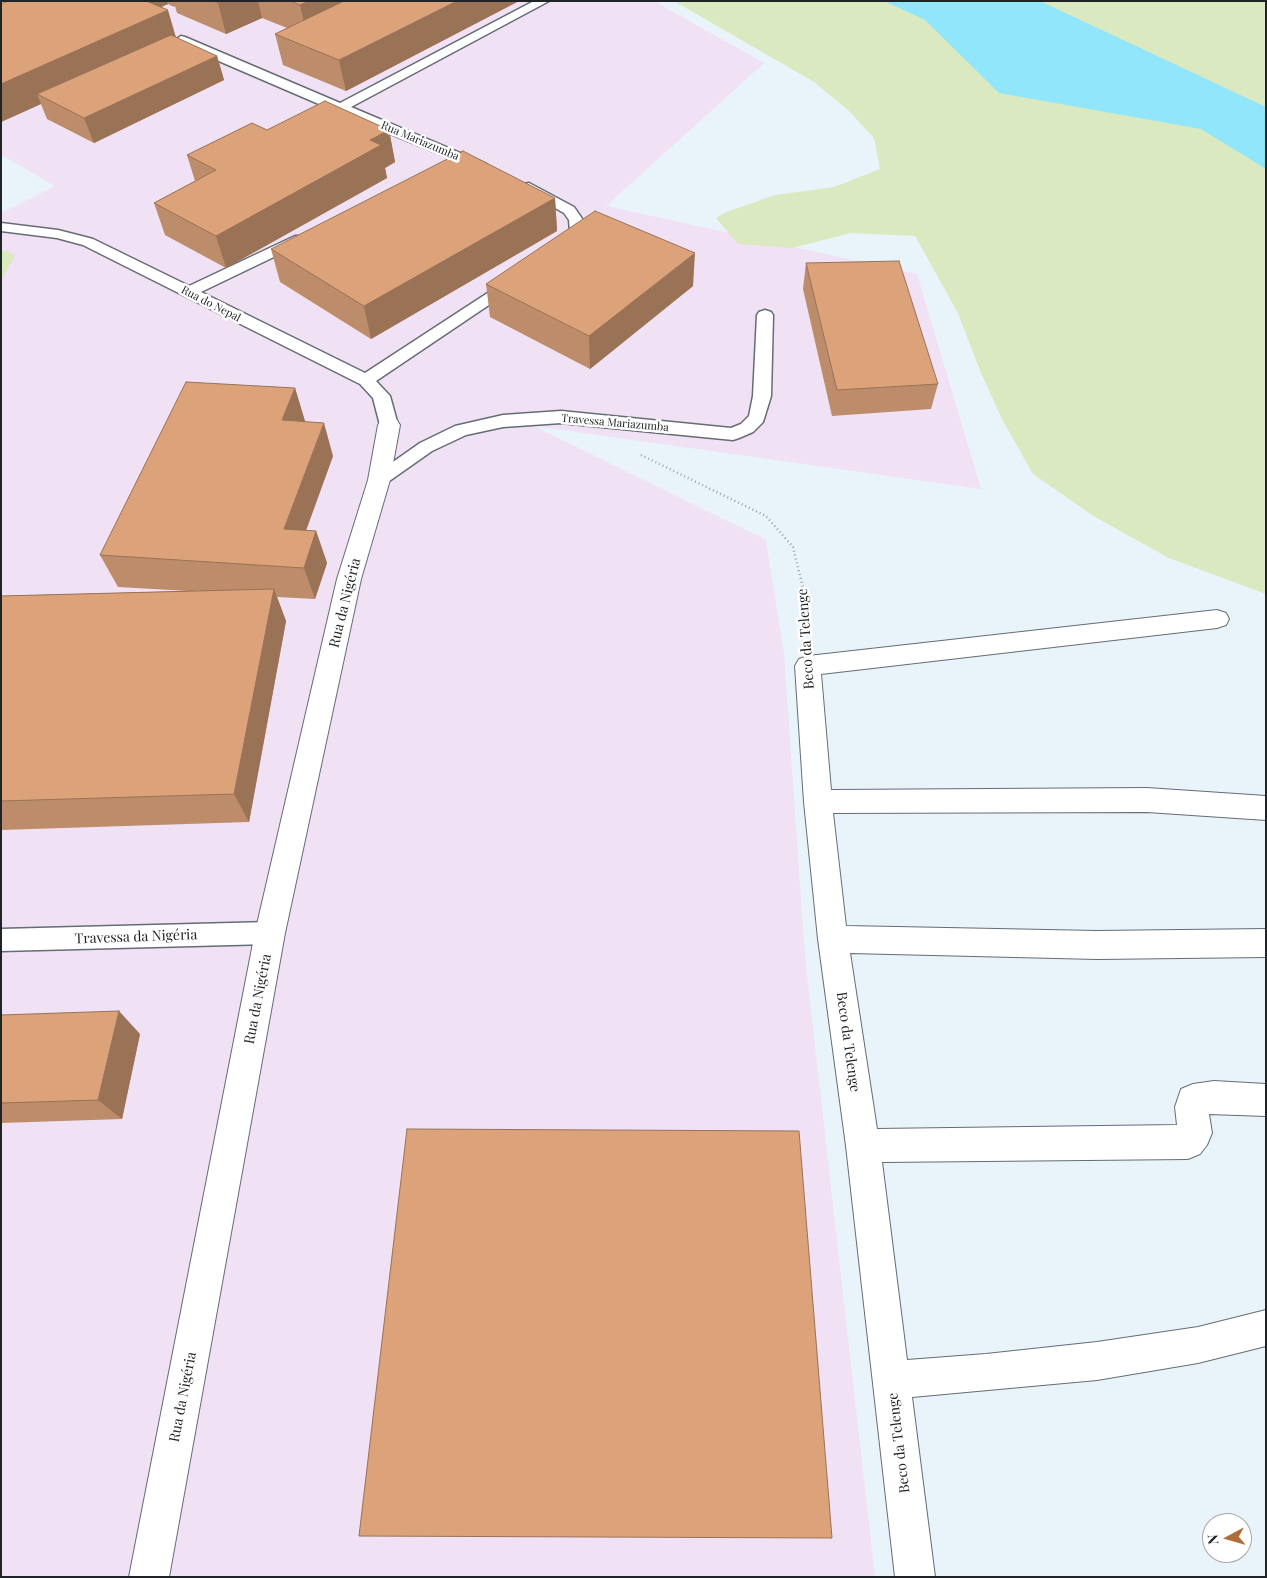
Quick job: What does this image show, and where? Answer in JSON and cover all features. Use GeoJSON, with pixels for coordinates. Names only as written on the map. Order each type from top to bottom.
{"type":"FeatureCollection","features":[{"type":"Feature","properties":{"kind":"street","name":"Rua da Nigéria"},"geometry":{"type":"LineString","coordinates":[[149,1577],[270,933],[349,579],[379,480],[389,426]]}},
{"type":"Feature","properties":{"kind":"street"},"geometry":{"type":"LineString","coordinates":[[808,666],[1217,618]]}},
{"type":"Feature","properties":{"kind":"street","name":"Beco da Telenge"},"geometry":{"type":"LineString","coordinates":[[808,666],[818,802],[833,939],[863,1146],[915,1577]]}},
{"type":"Feature","properties":{"kind":"street"},"geometry":{"type":"LineString","coordinates":[[818,802],[1147,800],[1266,808]]}},
{"type":"Feature","properties":{"kind":"street"},"geometry":{"type":"LineString","coordinates":[[833,939],[1097,944],[1266,942]]}},
{"type":"Feature","properties":{"kind":"street"},"geometry":{"type":"LineString","coordinates":[[863,1146],[1182,1143],[1188,1142],[1195,1133],[1191,1107],[1194,1100],[1214,1097],[1266,1100]]}},
{"type":"Feature","properties":{"kind":"street"},"geometry":{"type":"LineString","coordinates":[[892,1380],[986,1373],[1097,1360],[1198,1345],[1266,1328]]}},
{"type":"Feature","properties":{"kind":"lane"},"geometry":{"type":"LineString","coordinates":[[340,108],[543,1]]}},
{"type":"Feature","properties":{"kind":"lane","name":"Rua Mariazumba"},"geometry":{"type":"LineString","coordinates":[[170,35],[492,172]]}},
{"type":"Feature","properties":{"kind":"lane"},"geometry":{"type":"LineString","coordinates":[[520,183],[538,191],[569,210],[576,220],[577,232],[568,248],[552,258]]}},
{"type":"Feature","properties":{"kind":"lane","name":"Rua do Nepal"},"geometry":{"type":"LineString","coordinates":[[1,227],[58,234],[88,242],[366,380],[381,396],[389,426]]}},
{"type":"Feature","properties":{"kind":"lane"},"geometry":{"type":"LineString","coordinates":[[188,292],[310,234]]}},
{"type":"Feature","properties":{"kind":"lane"},"geometry":{"type":"LineString","coordinates":[[366,380],[527,274]]}},
{"type":"Feature","properties":{"kind":"lane","name":"Travessa Mariazumba"},"geometry":{"type":"LineString","coordinates":[[379,480],[426,447],[452,434],[461,430],[503,421],[561,417],[733,434],[747,428],[757,418],[762,396],[765,315]]}},
{"type":"Feature","properties":{"kind":"lane","name":"Travessa da Nigéria"},"geometry":{"type":"LineString","coordinates":[[1,940],[270,933]]}},
{"type":"Feature","properties":{"kind":"path","name":"Beco da Telenge"},"geometry":{"type":"LineString","coordinates":[[633,452],[766,516],[793,547],[804,587],[808,666]]}},
{"type":"Feature","properties":{"kind":"shaded area"},"geometry":{"type":"Polygon","coordinates":[[[1,1],[654,1],[764,63],[606,206],[917,274],[981,489],[534,426],[766,540],[784,654],[805,957],[875,1577],[1,1577],[1,213],[55,186],[1,155],[1,1]]]}},
{"type":"Feature","properties":{"kind":"green space"},"geometry":{"type":"Polygon","coordinates":[[[674,1],[1266,1],[1266,594],[1169,558],[1095,517],[1033,474],[1002,419],[981,373],[958,313],[915,236],[851,233],[792,248],[738,244],[716,218],[724,213],[775,195],[834,187],[880,169],[874,138],[848,110],[814,82],[674,1]]]}},
{"type":"Feature","properties":{"kind":"green space"},"geometry":{"type":"Polygon","coordinates":[[[1,250],[8,251],[15,256],[1,281],[1,250]]]}},
{"type":"Feature","properties":{"kind":"water"},"geometry":{"type":"Polygon","coordinates":[[[884,1],[1040,1],[1266,107],[1266,169],[1201,129],[999,93],[925,20],[884,1]]]}},
{"type":"Feature","properties":{"kind":"building"},"geometry":{"type":"Polygon","coordinates":[[[8,1],[146,1],[168,10],[1,84],[1,4],[8,1]]]}},
{"type":"Feature","properties":{"kind":"building"},"geometry":{"type":"Polygon","coordinates":[[[290,1],[309,1],[300,5],[290,1]]]}},
{"type":"Feature","properties":{"kind":"building"},"geometry":{"type":"Polygon","coordinates":[[[344,1],[457,1],[339,60],[275,34],[344,1]]]}},
{"type":"Feature","properties":{"kind":"building"},"geometry":{"type":"Polygon","coordinates":[[[171,35],[217,56],[84,118],[37,94],[171,35]]]}},
{"type":"Feature","properties":{"kind":"building"},"geometry":{"type":"Polygon","coordinates":[[[325,101],[389,130],[370,140],[381,145],[216,236],[154,203],[216,170],[187,155],[252,123],[267,130],[325,101]]]}},
{"type":"Feature","properties":{"kind":"building"},"geometry":{"type":"Polygon","coordinates":[[[463,151],[555,198],[364,306],[271,249],[463,151]]]}},
{"type":"Feature","properties":{"kind":"building"},"geometry":{"type":"Polygon","coordinates":[[[595,211],[695,253],[589,336],[486,284],[595,211]]]}},
{"type":"Feature","properties":{"kind":"building"},"geometry":{"type":"Polygon","coordinates":[[[899,261],[938,384],[837,390],[806,263],[899,261]]]}},
{"type":"Feature","properties":{"kind":"building"},"geometry":{"type":"Polygon","coordinates":[[[186,382],[295,388],[282,420],[324,423],[284,529],[316,531],[304,568],[100,555],[186,382]]]}},
{"type":"Feature","properties":{"kind":"building"},"geometry":{"type":"Polygon","coordinates":[[[274,589],[234,794],[1,801],[1,596],[274,589]]]}},
{"type":"Feature","properties":{"kind":"building"},"geometry":{"type":"Polygon","coordinates":[[[119,1011],[98,1100],[1,1103],[1,1015],[119,1011]]]}},
{"type":"Feature","properties":{"kind":"building"},"geometry":{"type":"Polygon","coordinates":[[[407,1129],[799,1131],[832,1538],[359,1536],[407,1129]]]}}]}
